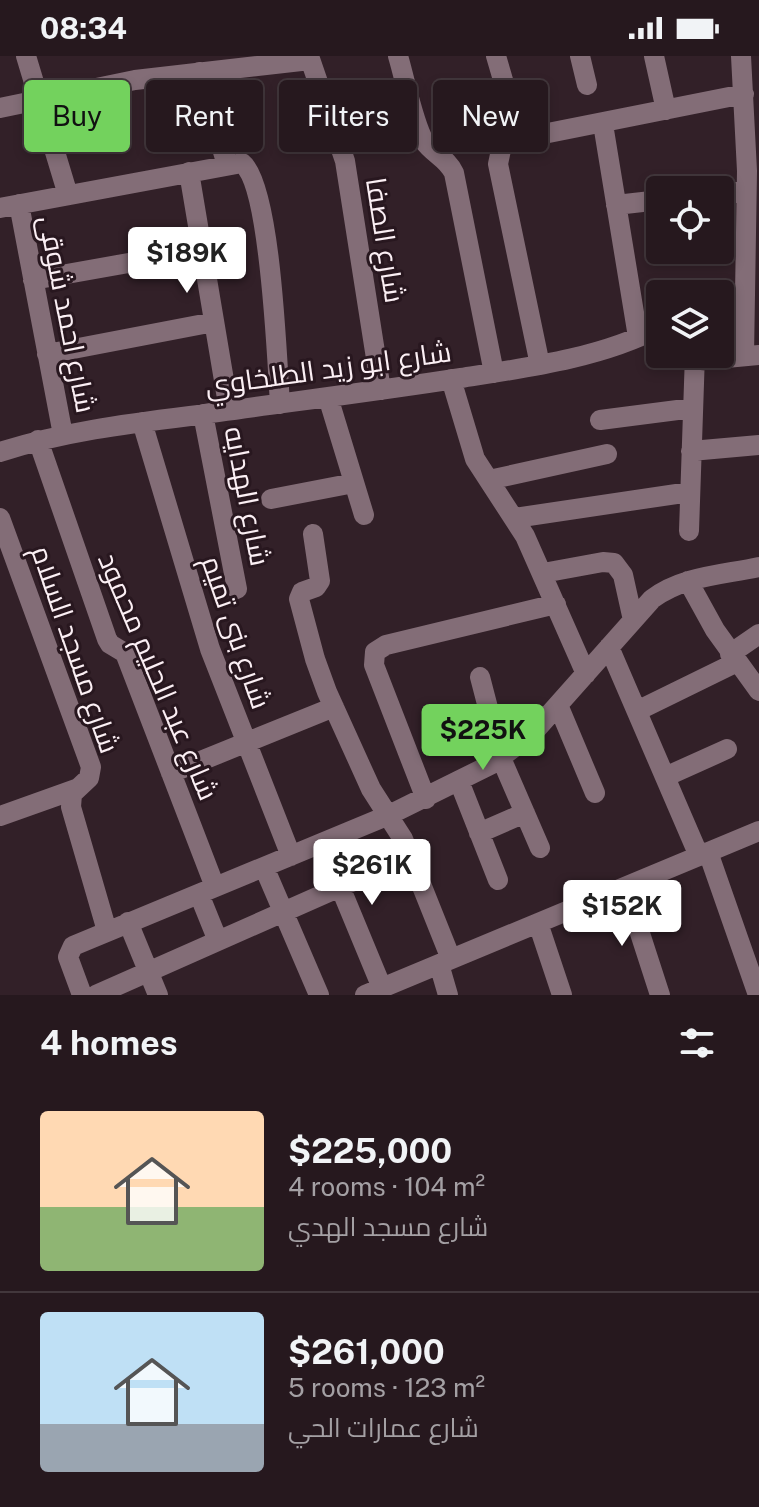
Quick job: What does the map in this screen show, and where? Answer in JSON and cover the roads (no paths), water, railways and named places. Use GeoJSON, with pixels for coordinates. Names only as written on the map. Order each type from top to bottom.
{"type":"FeatureCollection","features":[{"type":"Feature","properties":{"kind":"street"},"geometry":{"type":"LineString","coordinates":[[26,56],[33,80]]}},
{"type":"Feature","properties":{"kind":"street"},"geometry":{"type":"LineString","coordinates":[[398,56],[422,135],[431,149],[445,158],[454,173],[494,373]]}},
{"type":"Feature","properties":{"kind":"street"},"geometry":{"type":"LineString","coordinates":[[496,56],[503,80]]}},
{"type":"Feature","properties":{"kind":"street"},"geometry":{"type":"LineString","coordinates":[[580,56],[587,85]]}},
{"type":"Feature","properties":{"kind":"street"},"geometry":{"type":"LineString","coordinates":[[654,56],[666,110]]}},
{"type":"Feature","properties":{"kind":"street"},"geometry":{"type":"LineString","coordinates":[[741,56],[752,246],[743,296],[751,356]]}},
{"type":"Feature","properties":{"kind":"street"},"geometry":{"type":"LineString","coordinates":[[130,82],[310,58]]}},
{"type":"Feature","properties":{"kind":"street","name":"شارع الصفا"},"geometry":{"type":"LineString","coordinates":[[310,58],[345,161],[381,390]]}},
{"type":"Feature","properties":{"kind":"street"},"geometry":{"type":"LineString","coordinates":[[199,72],[237,166],[260,211],[269,261],[280,404]]}},
{"type":"Feature","properties":{"kind":"street"},"geometry":{"type":"LineString","coordinates":[[548,134],[744,94]]}},
{"type":"Feature","properties":{"kind":"street"},"geometry":{"type":"LineString","coordinates":[[0,108],[24,104]]}},
{"type":"Feature","properties":{"kind":"street"},"geometry":{"type":"LineString","coordinates":[[603,124],[638,337]]}},
{"type":"Feature","properties":{"kind":"street"},"geometry":{"type":"LineString","coordinates":[[55,152],[68,195]]}},
{"type":"Feature","properties":{"kind":"street"},"geometry":{"type":"LineString","coordinates":[[501,152],[500,175],[540,365]]}},
{"type":"Feature","properties":{"kind":"street"},"geometry":{"type":"LineString","coordinates":[[9,206],[237,166]]}},
{"type":"Feature","properties":{"kind":"street"},"geometry":{"type":"LineString","coordinates":[[189,172],[229,410]]}},
{"type":"Feature","properties":{"kind":"street"},"geometry":{"type":"LineString","coordinates":[[616,205],[646,202]]}},
{"type":"Feature","properties":{"kind":"street","name":"شارع احمد شوقى"},"geometry":{"type":"LineString","coordinates":[[9,206],[33,280],[63,435]]}},
{"type":"Feature","properties":{"kind":"street"},"geometry":{"type":"LineString","coordinates":[[33,280],[202,250]]}},
{"type":"Feature","properties":{"kind":"street"},"geometry":{"type":"LineString","coordinates":[[734,298],[743,296]]}},
{"type":"Feature","properties":{"kind":"street"},"geometry":{"type":"LineString","coordinates":[[47,354],[214,322]]}},
{"type":"Feature","properties":{"kind":"street","name":"شارع ابو زيد الطلخاوي"},"geometry":{"type":"LineString","coordinates":[[0,452],[38,440],[142,422],[540,365],[646,333]]}},
{"type":"Feature","properties":{"kind":"street"},"geometry":{"type":"LineString","coordinates":[[689,531],[695,368]]}},
{"type":"Feature","properties":{"kind":"street"},"geometry":{"type":"LineString","coordinates":[[451,379],[469,444],[515,518],[543,573],[586,674]]}},
{"type":"Feature","properties":{"kind":"street"},"geometry":{"type":"LineString","coordinates":[[328,397],[364,515]]}},
{"type":"Feature","properties":{"kind":"street"},"geometry":{"type":"LineString","coordinates":[[600,420],[693,408]]}},
{"type":"Feature","properties":{"kind":"street","name":"شارع الهدايه"},"geometry":{"type":"LineString","coordinates":[[203,414],[237,589]]}},
{"type":"Feature","properties":{"kind":"street","name":"شارع بنى تميم"},"geometry":{"type":"LineString","coordinates":[[142,422],[206,638],[291,856]]}},
{"type":"Feature","properties":{"kind":"street","name":"شارع عبد الحليم محمود"},"geometry":{"type":"LineString","coordinates":[[38,440],[108,642],[125,653],[171,773],[207,890],[218,941]]}},
{"type":"Feature","properties":{"kind":"street"},"geometry":{"type":"LineString","coordinates":[[691,451],[759,445]]}},
{"type":"Feature","properties":{"kind":"street"},"geometry":{"type":"LineString","coordinates":[[489,480],[607,454]]}},
{"type":"Feature","properties":{"kind":"street"},"geometry":{"type":"LineString","coordinates":[[271,499],[354,483]]}},
{"type":"Feature","properties":{"kind":"street"},"geometry":{"type":"LineString","coordinates":[[515,518],[690,492]]}},
{"type":"Feature","properties":{"kind":"street","name":"شارع مسجد السلام"},"geometry":{"type":"LineString","coordinates":[[0,518],[90,762],[89,778],[72,794],[71,807],[107,931]]}},
{"type":"Feature","properties":{"kind":"street"},"geometry":{"type":"LineString","coordinates":[[313,534],[320,581],[316,587],[302,592],[299,601],[315,659],[371,789],[389,815],[410,856],[445,962],[448,995]]}},
{"type":"Feature","properties":{"kind":"street"},"geometry":{"type":"LineString","coordinates":[[543,573],[603,562],[614,563],[623,575],[633,620]]}},
{"type":"Feature","properties":{"kind":"street"},"geometry":{"type":"LineString","coordinates":[[82,995],[69,961],[70,949],[80,941],[426,799],[501,758],[532,734],[633,620],[663,591],[688,581],[759,567]]}},
{"type":"Feature","properties":{"kind":"street"},"geometry":{"type":"LineString","coordinates":[[688,581],[734,658],[759,691]]}},
{"type":"Feature","properties":{"kind":"street"},"geometry":{"type":"LineString","coordinates":[[426,799],[374,665],[375,652],[386,645],[556,604]]}},
{"type":"Feature","properties":{"kind":"street"},"geometry":{"type":"LineString","coordinates":[[637,711],[734,658],[759,634]]}},
{"type":"Feature","properties":{"kind":"street"},"geometry":{"type":"LineString","coordinates":[[609,647],[665,777],[753,963],[758,995]]}},
{"type":"Feature","properties":{"kind":"street"},"geometry":{"type":"LineString","coordinates":[[480,677],[501,758],[540,848]]}},
{"type":"Feature","properties":{"kind":"street"},"geometry":{"type":"LineString","coordinates":[[558,705],[595,793]]}},
{"type":"Feature","properties":{"kind":"street"},"geometry":{"type":"LineString","coordinates":[[171,773],[334,707]]}},
{"type":"Feature","properties":{"kind":"street"},"geometry":{"type":"LineString","coordinates":[[665,777],[727,749]]}},
{"type":"Feature","properties":{"kind":"street"},"geometry":{"type":"LineString","coordinates":[[459,781],[498,880]]}},
{"type":"Feature","properties":{"kind":"street"},"geometry":{"type":"LineString","coordinates":[[0,816],[76,789]]}},
{"type":"Feature","properties":{"kind":"street"},"geometry":{"type":"LineString","coordinates":[[479,833],[525,813]]}},
{"type":"Feature","properties":{"kind":"street"},"geometry":{"type":"LineString","coordinates":[[322,843],[340,887],[373,993],[759,831]]}},
{"type":"Feature","properties":{"kind":"street"},"geometry":{"type":"LineString","coordinates":[[96,995],[410,856]]}},
{"type":"Feature","properties":{"kind":"street"},"geometry":{"type":"LineString","coordinates":[[264,867],[319,995]]}},
{"type":"Feature","properties":{"kind":"street"},"geometry":{"type":"LineString","coordinates":[[625,887],[660,995]]}},
{"type":"Feature","properties":{"kind":"street"},"geometry":{"type":"LineString","coordinates":[[128,922],[158,995]]}},
{"type":"Feature","properties":{"kind":"street"},"geometry":{"type":"LineString","coordinates":[[538,923],[562,995]]}}]}
